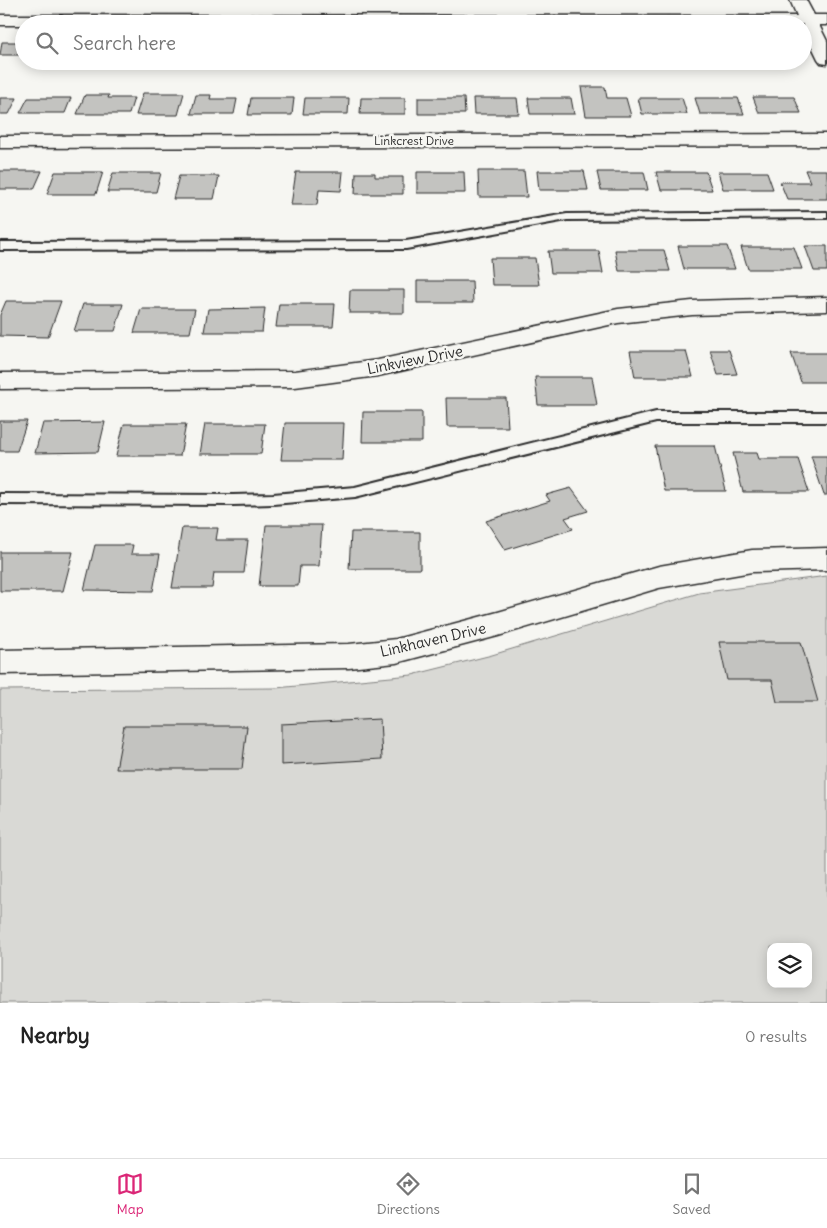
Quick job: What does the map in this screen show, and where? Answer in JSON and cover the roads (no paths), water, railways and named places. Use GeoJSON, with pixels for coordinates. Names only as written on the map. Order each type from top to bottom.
{"type":"FeatureCollection","features":[{"type":"Feature","properties":{"kind":"street"},"geometry":{"type":"LineString","coordinates":[[798,0],[805,15]]}},
{"type":"Feature","properties":{"kind":"street"},"geometry":{"type":"LineString","coordinates":[[0,20],[15,20]]}},
{"type":"Feature","properties":{"kind":"street"},"geometry":{"type":"LineString","coordinates":[[812,20],[827,20]]}},
{"type":"Feature","properties":{"kind":"street"},"geometry":{"type":"LineString","coordinates":[[812,30],[827,59]]}},
{"type":"Feature","properties":{"kind":"street","name":"Linkcrest Drive"},"geometry":{"type":"LineString","coordinates":[[0,142],[827,140]]}},
{"type":"Feature","properties":{"kind":"street","name":"Linkview Drive"},"geometry":{"type":"LineString","coordinates":[[0,381],[295,380],[378,368],[618,316],[692,308],[827,304]]}},
{"type":"Feature","properties":{"kind":"street","name":"Linkhaven Drive"},"geometry":{"type":"LineString","coordinates":[[0,662],[115,662],[349,656],[396,651],[498,624],[659,577],[752,561],[827,559]]}},
{"type":"Feature","properties":{"kind":"lane"},"geometry":{"type":"LineString","coordinates":[[0,246],[406,245],[567,217],[827,215]]}},
{"type":"Feature","properties":{"kind":"lane"},"geometry":{"type":"LineString","coordinates":[[0,499],[233,500],[273,499],[355,492],[656,417],[827,417]]}}]}
